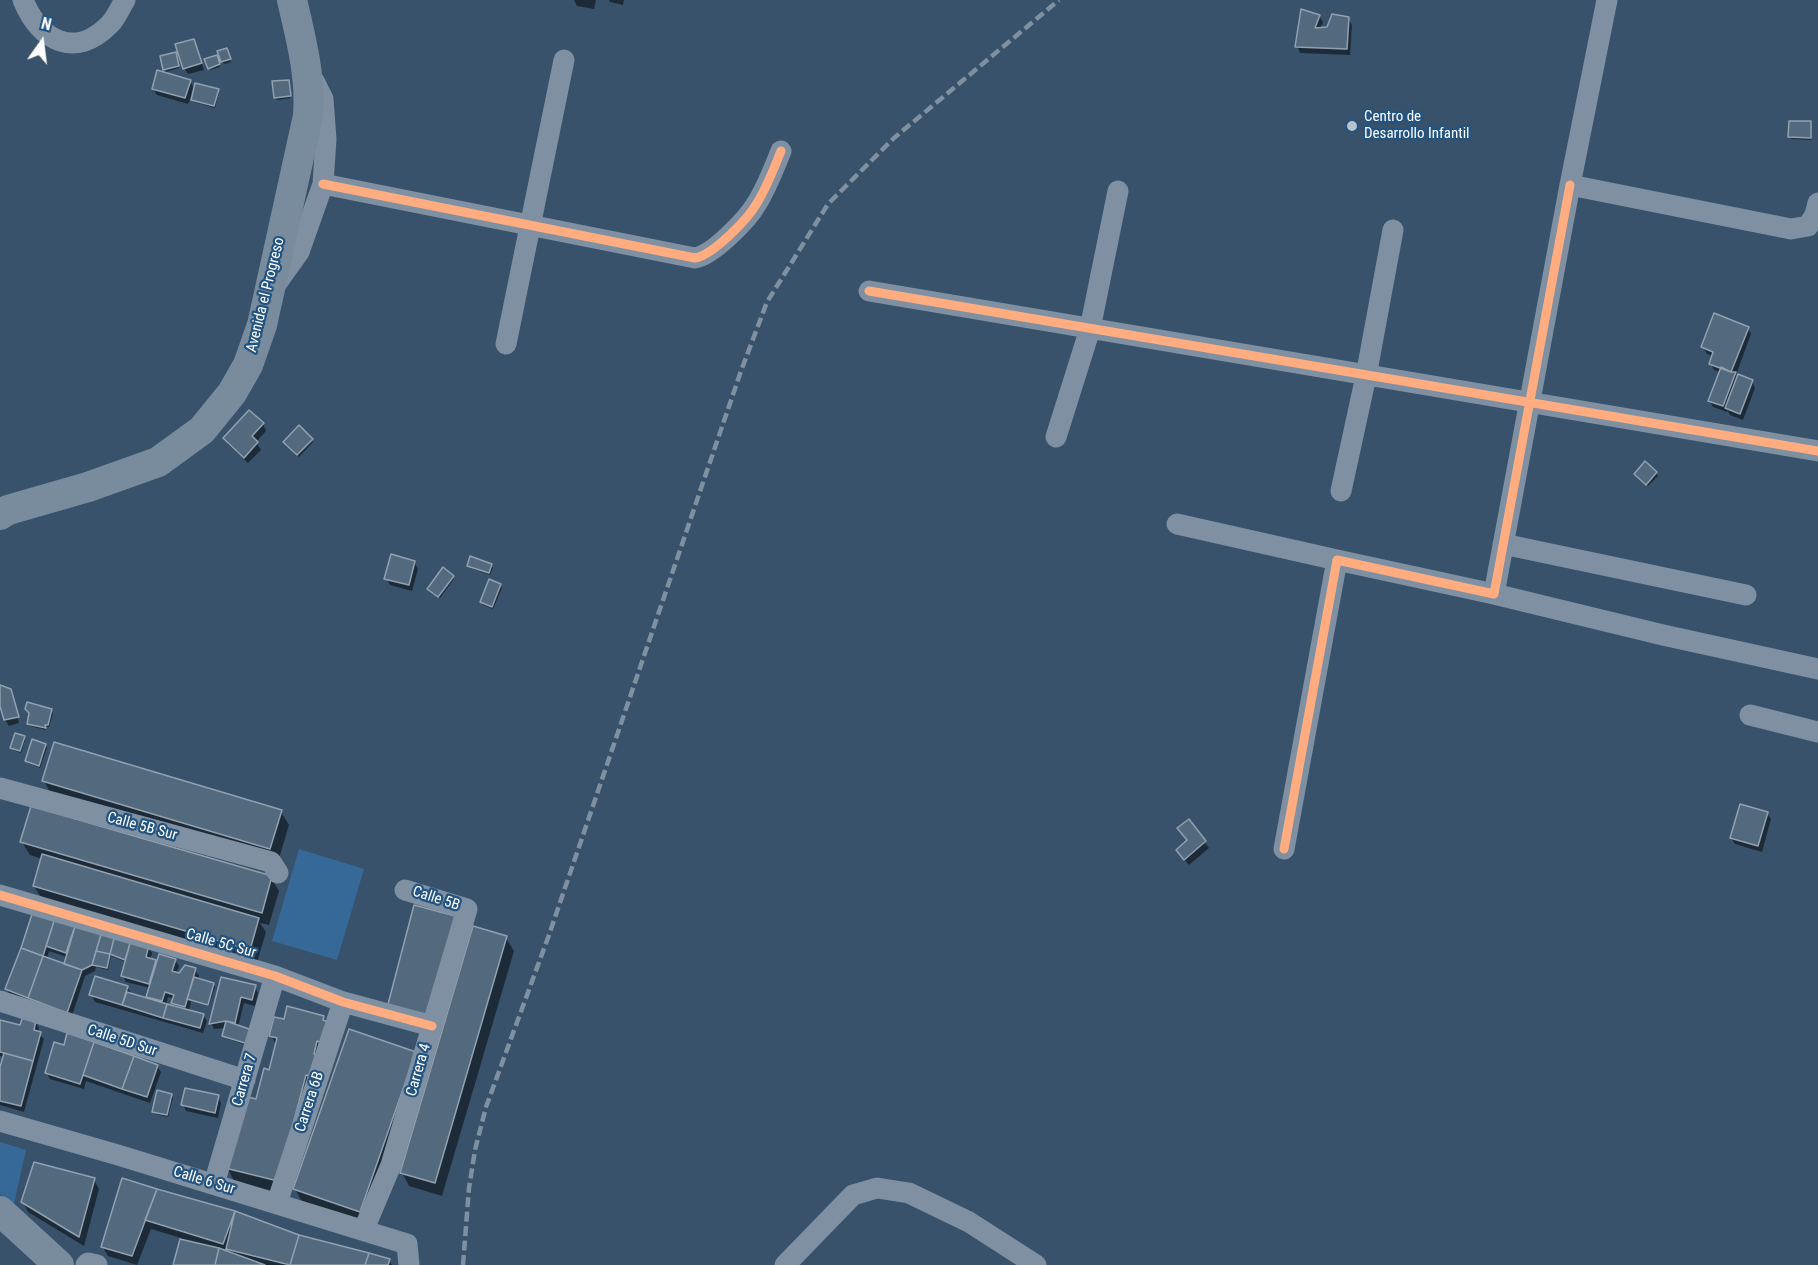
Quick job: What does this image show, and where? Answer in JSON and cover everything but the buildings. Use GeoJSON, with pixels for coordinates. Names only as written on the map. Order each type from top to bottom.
{"type":"FeatureCollection","features":[{"type":"Feature","properties":{"kind":"main road","name":"Avenida el Progreso"},"geometry":{"type":"LineString","coordinates":[[0,515],[8,510],[88,487],[158,462],[201,430],[232,393],[248,364],[262,325],[308,116],[310,94],[307,67],[292,0]]}},
{"type":"Feature","properties":{"kind":"main road"},"geometry":{"type":"LineString","coordinates":[[0,1211],[59,1265]]}},
{"type":"Feature","properties":{"kind":"street"},"geometry":{"type":"LineString","coordinates":[[23,0],[30,17],[44,34],[67,43],[90,39],[97,34],[111,23],[125,0]]}},
{"type":"Feature","properties":{"kind":"street"},"geometry":{"type":"LineString","coordinates":[[1494,594],[1607,0]]}},
{"type":"Feature","properties":{"kind":"street"},"geometry":{"type":"LineString","coordinates":[[506,344],[564,60]]}},
{"type":"Feature","properties":{"kind":"street"},"geometry":{"type":"LineString","coordinates":[[269,294],[299,252],[323,184],[326,139],[323,99],[307,67]]}},
{"type":"Feature","properties":{"kind":"street"},"geometry":{"type":"LineString","coordinates":[[323,184],[530,223],[695,258],[704,256],[722,243],[757,204],[781,151]]}},
{"type":"Feature","properties":{"kind":"street"},"geometry":{"type":"LineString","coordinates":[[1570,185],[1791,229],[1808,226],[1815,215],[1818,203]]}},
{"type":"Feature","properties":{"kind":"street"},"geometry":{"type":"LineString","coordinates":[[1056,437],[1090,329],[1118,191]]}},
{"type":"Feature","properties":{"kind":"street"},"geometry":{"type":"LineString","coordinates":[[1341,491],[1366,376],[1393,230]]}},
{"type":"Feature","properties":{"kind":"street"},"geometry":{"type":"LineString","coordinates":[[869,291],[1818,451]]}},
{"type":"Feature","properties":{"kind":"street"},"geometry":{"type":"LineString","coordinates":[[1177,524],[1818,669]]}},
{"type":"Feature","properties":{"kind":"street"},"geometry":{"type":"LineString","coordinates":[[1503,544],[1746,595]]}},
{"type":"Feature","properties":{"kind":"street"},"geometry":{"type":"LineString","coordinates":[[1284,849],[1337,560]]}},
{"type":"Feature","properties":{"kind":"street"},"geometry":{"type":"LineString","coordinates":[[1750,715],[1818,732]]}},
{"type":"Feature","properties":{"kind":"street","name":"Calle 5B Sur"},"geometry":{"type":"LineString","coordinates":[[0,788],[271,862],[278,873]]}},
{"type":"Feature","properties":{"kind":"street","name":"Calle 5B"},"geometry":{"type":"LineString","coordinates":[[405,890],[467,909]]}},
{"type":"Feature","properties":{"kind":"street","name":"Calle 5C Sur"},"geometry":{"type":"LineString","coordinates":[[0,895],[275,976],[343,1002],[432,1026]]}},
{"type":"Feature","properties":{"kind":"street","name":"Carrera 4"},"geometry":{"type":"LineString","coordinates":[[363,1229],[391,1165],[467,909]]}},
{"type":"Feature","properties":{"kind":"street","name":"Carrera 7"},"geometry":{"type":"LineString","coordinates":[[214,1184],[275,976]]}},
{"type":"Feature","properties":{"kind":"street","name":"Calle 5D Sur"},"geometry":{"type":"LineString","coordinates":[[0,1001],[245,1080]]}},
{"type":"Feature","properties":{"kind":"street","name":"Carrera 6B"},"geometry":{"type":"LineString","coordinates":[[277,1203],[343,1002]]}},
{"type":"Feature","properties":{"kind":"street","name":"Calle 6 Sur"},"geometry":{"type":"LineString","coordinates":[[0,1121],[407,1244],[409,1265]]}},
{"type":"Feature","properties":{"kind":"street"},"geometry":{"type":"LineString","coordinates":[[785,1265],[853,1195],[877,1188],[909,1193],[969,1222],[1036,1265]]}},
{"type":"Feature","properties":{"kind":"street"},"geometry":{"type":"LineString","coordinates":[[86,1265],[88,1263],[97,1265]]}},
{"type":"Feature","properties":{"kind":"shaded area"},"geometry":{"type":"Polygon","coordinates":[[[299,849],[364,869],[337,960],[272,941],[299,849]]]}},
{"type":"Feature","properties":{"kind":"shaded area"},"geometry":{"type":"Polygon","coordinates":[[[0,1142],[26,1150],[13,1208],[0,1194],[0,1142]]]}},
{"type":"Feature","properties":{"kind":"railway"},"geometry":{"type":"LineString","coordinates":[[463,1265],[469,1188],[475,1150],[486,1107],[549,935],[741,371],[767,302],[828,204],[894,138],[1059,0]]}},
{"type":"Feature","properties":{"kind":"cycle path"},"geometry":{"type":"LineString","coordinates":[[323,184],[695,258],[720,243],[746,218],[764,191],[781,151]]}},
{"type":"Feature","properties":{"kind":"cycle path"},"geometry":{"type":"LineString","coordinates":[[1284,849],[1337,560],[1494,594],[1570,185]]}},
{"type":"Feature","properties":{"kind":"cycle path"},"geometry":{"type":"LineString","coordinates":[[869,291],[1818,451]]}},
{"type":"Feature","properties":{"kind":"cycle path"},"geometry":{"type":"LineString","coordinates":[[0,895],[275,976],[343,1002],[432,1026]]}},
{"type":"Feature","properties":{"kind":"place","name":"Centro de Desarrollo Infantil"},"geometry":{"type":"Point","coordinates":[1352,126]}}]}
